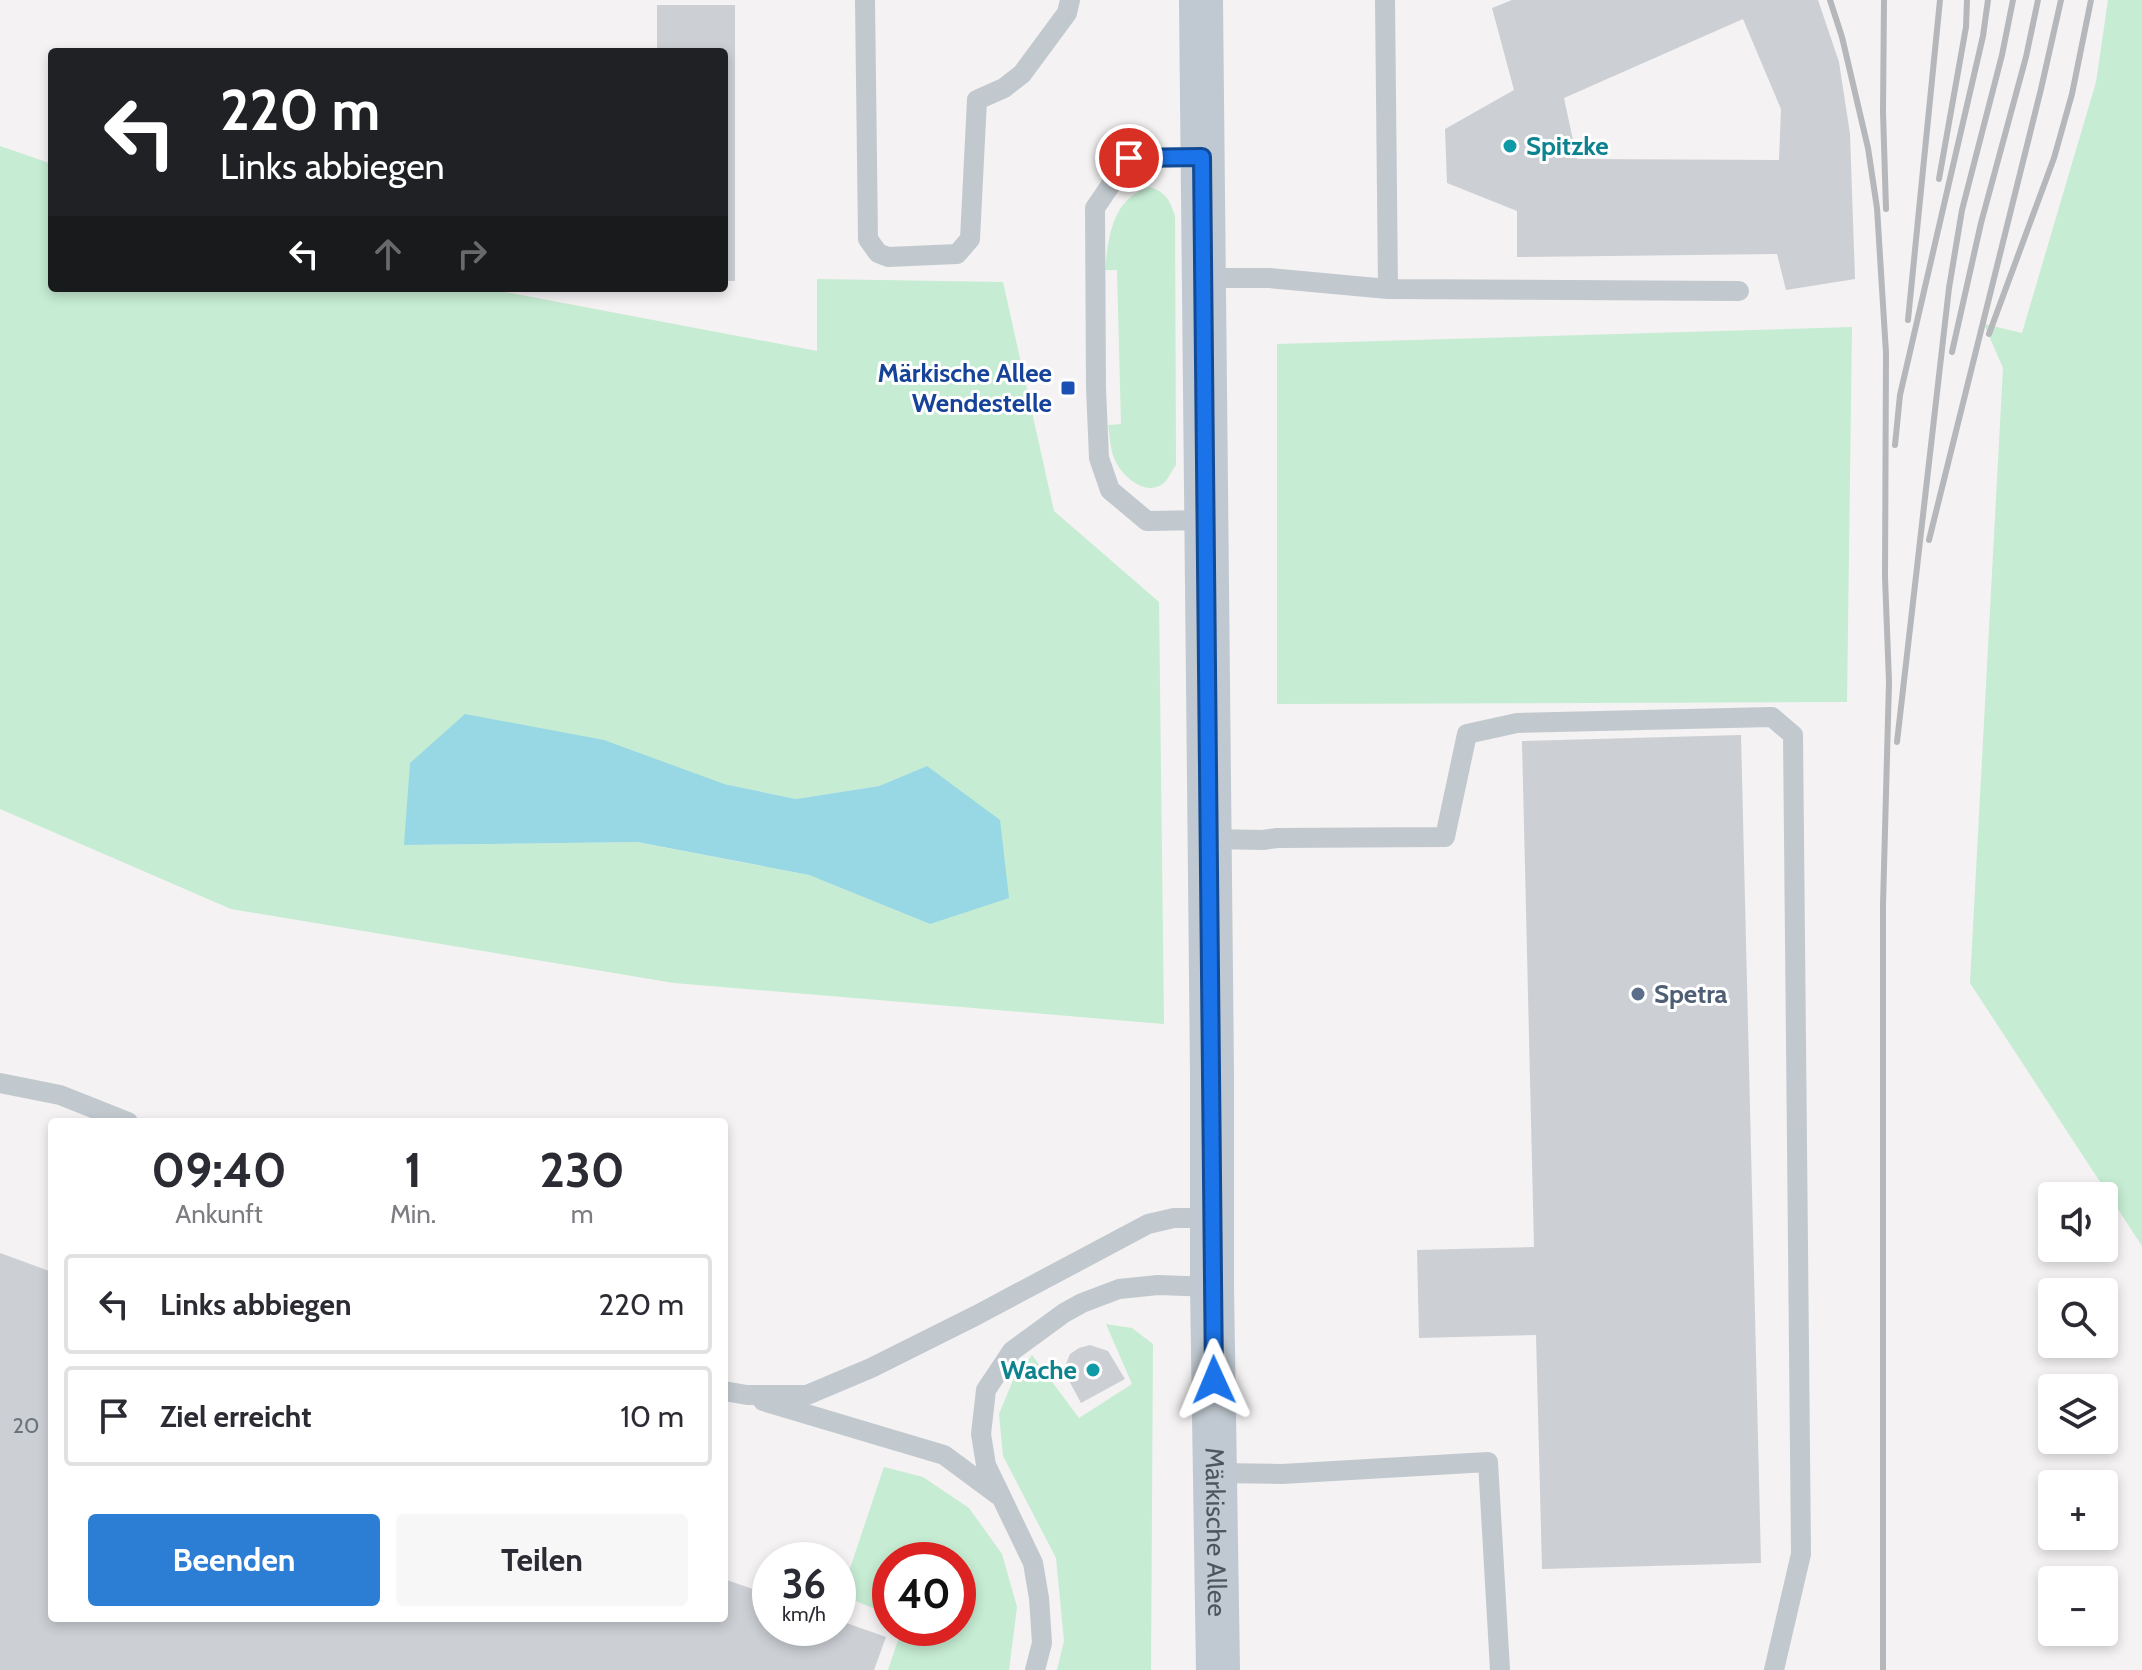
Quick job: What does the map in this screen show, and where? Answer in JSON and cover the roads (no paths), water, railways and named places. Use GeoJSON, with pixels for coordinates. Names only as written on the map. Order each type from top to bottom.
{"type":"FeatureCollection","features":[{"type":"Feature","properties":{"kind":"street","name":"Märkische Allee"},"geometry":{"type":"LineString","coordinates":[[1201,0],[1218,1670]]}},
{"type":"Feature","properties":{"kind":"lane"},"geometry":{"type":"LineString","coordinates":[[865,0],[868,239],[878,253],[888,257],[957,254],[970,239],[977,100],[1004,88],[1022,74],[1067,13],[1070,0]]}},
{"type":"Feature","properties":{"kind":"lane"},"geometry":{"type":"LineString","coordinates":[[1385,0],[1388,289]]}},
{"type":"Feature","properties":{"kind":"lane"},"geometry":{"type":"LineString","coordinates":[[1202,157],[1129,158],[1095,208],[1096,388],[1099,458],[1110,490],[1147,521],[1207,520]]}},
{"type":"Feature","properties":{"kind":"lane"},"geometry":{"type":"LineString","coordinates":[[1205,278],[1269,278],[1388,289],[1739,291]]}},
{"type":"Feature","properties":{"kind":"lane"},"geometry":{"type":"LineString","coordinates":[[1210,839],[1445,837],[1467,734],[1517,723],[1772,717],[1793,735],[1801,1554],[1774,1670]]}},
{"type":"Feature","properties":{"kind":"lane"},"geometry":{"type":"LineString","coordinates":[[0,1083],[60,1095],[118,1118]]}},
{"type":"Feature","properties":{"kind":"lane"},"geometry":{"type":"LineString","coordinates":[[747,1395],[807,1395],[884,1361],[1148,1224],[1174,1218],[1214,1218]]}},
{"type":"Feature","properties":{"kind":"lane"},"geometry":{"type":"LineString","coordinates":[[1035,1670],[1042,1643],[1033,1563],[986,1465],[981,1434],[986,1390],[1012,1351],[1082,1303],[1119,1289],[1158,1285],[1212,1287]]}},
{"type":"Feature","properties":{"kind":"lane"},"geometry":{"type":"LineString","coordinates":[[728,1392],[944,1455],[998,1495]]}},
{"type":"Feature","properties":{"kind":"lane"},"geometry":{"type":"LineString","coordinates":[[1215,1473],[1282,1474],[1488,1462],[1500,1670]]}},
{"type":"Feature","properties":{"kind":"water"},"geometry":{"type":"Polygon","coordinates":[[[465,714],[604,740],[724,784],[796,799],[879,786],[927,766],[1000,820],[1009,898],[930,924],[809,875],[637,842],[404,845],[410,763],[465,714]]]}},
{"type":"Feature","properties":{"kind":"railway"},"geometry":{"type":"LineString","coordinates":[[1830,0],[1842,37],[1868,148],[1877,208],[1886,353],[1885,577],[1889,682],[1883,905],[1883,1670]]}},
{"type":"Feature","properties":{"kind":"railway"},"geometry":{"type":"LineString","coordinates":[[1884,0],[1886,209]]}},
{"type":"Feature","properties":{"kind":"railway"},"geometry":{"type":"LineString","coordinates":[[1908,320],[1940,0]]}},
{"type":"Feature","properties":{"kind":"railway"},"geometry":{"type":"LineString","coordinates":[[1939,179],[1966,27],[1967,0]]}},
{"type":"Feature","properties":{"kind":"railway"},"geometry":{"type":"LineString","coordinates":[[1895,445],[1900,395],[1983,36],[1988,0]]}},
{"type":"Feature","properties":{"kind":"railway"},"geometry":{"type":"LineString","coordinates":[[1897,742],[1949,288],[1962,210],[2013,0]]}},
{"type":"Feature","properties":{"kind":"railway"},"geometry":{"type":"LineString","coordinates":[[1952,352],[1981,223],[2026,57],[2038,0]]}},
{"type":"Feature","properties":{"kind":"railway"},"geometry":{"type":"LineString","coordinates":[[1929,540],[2061,0]]}},
{"type":"Feature","properties":{"kind":"railway"},"geometry":{"type":"LineString","coordinates":[[1989,334],[2054,158],[2072,94],[2091,0]]}},
{"type":"Feature","properties":{"kind":"place","name":"Spitzke"},"geometry":{"type":"Point","coordinates":[1510,146]}},
{"type":"Feature","properties":{"kind":"place","name":"Märkische Allee Wendestelle"},"geometry":{"type":"Point","coordinates":[1068,388]}},
{"type":"Feature","properties":{"kind":"place","name":"Spetra"},"geometry":{"type":"Point","coordinates":[1638,994]}},
{"type":"Feature","properties":{"kind":"place","name":"Wache"},"geometry":{"type":"Point","coordinates":[1093,1370]}}]}
